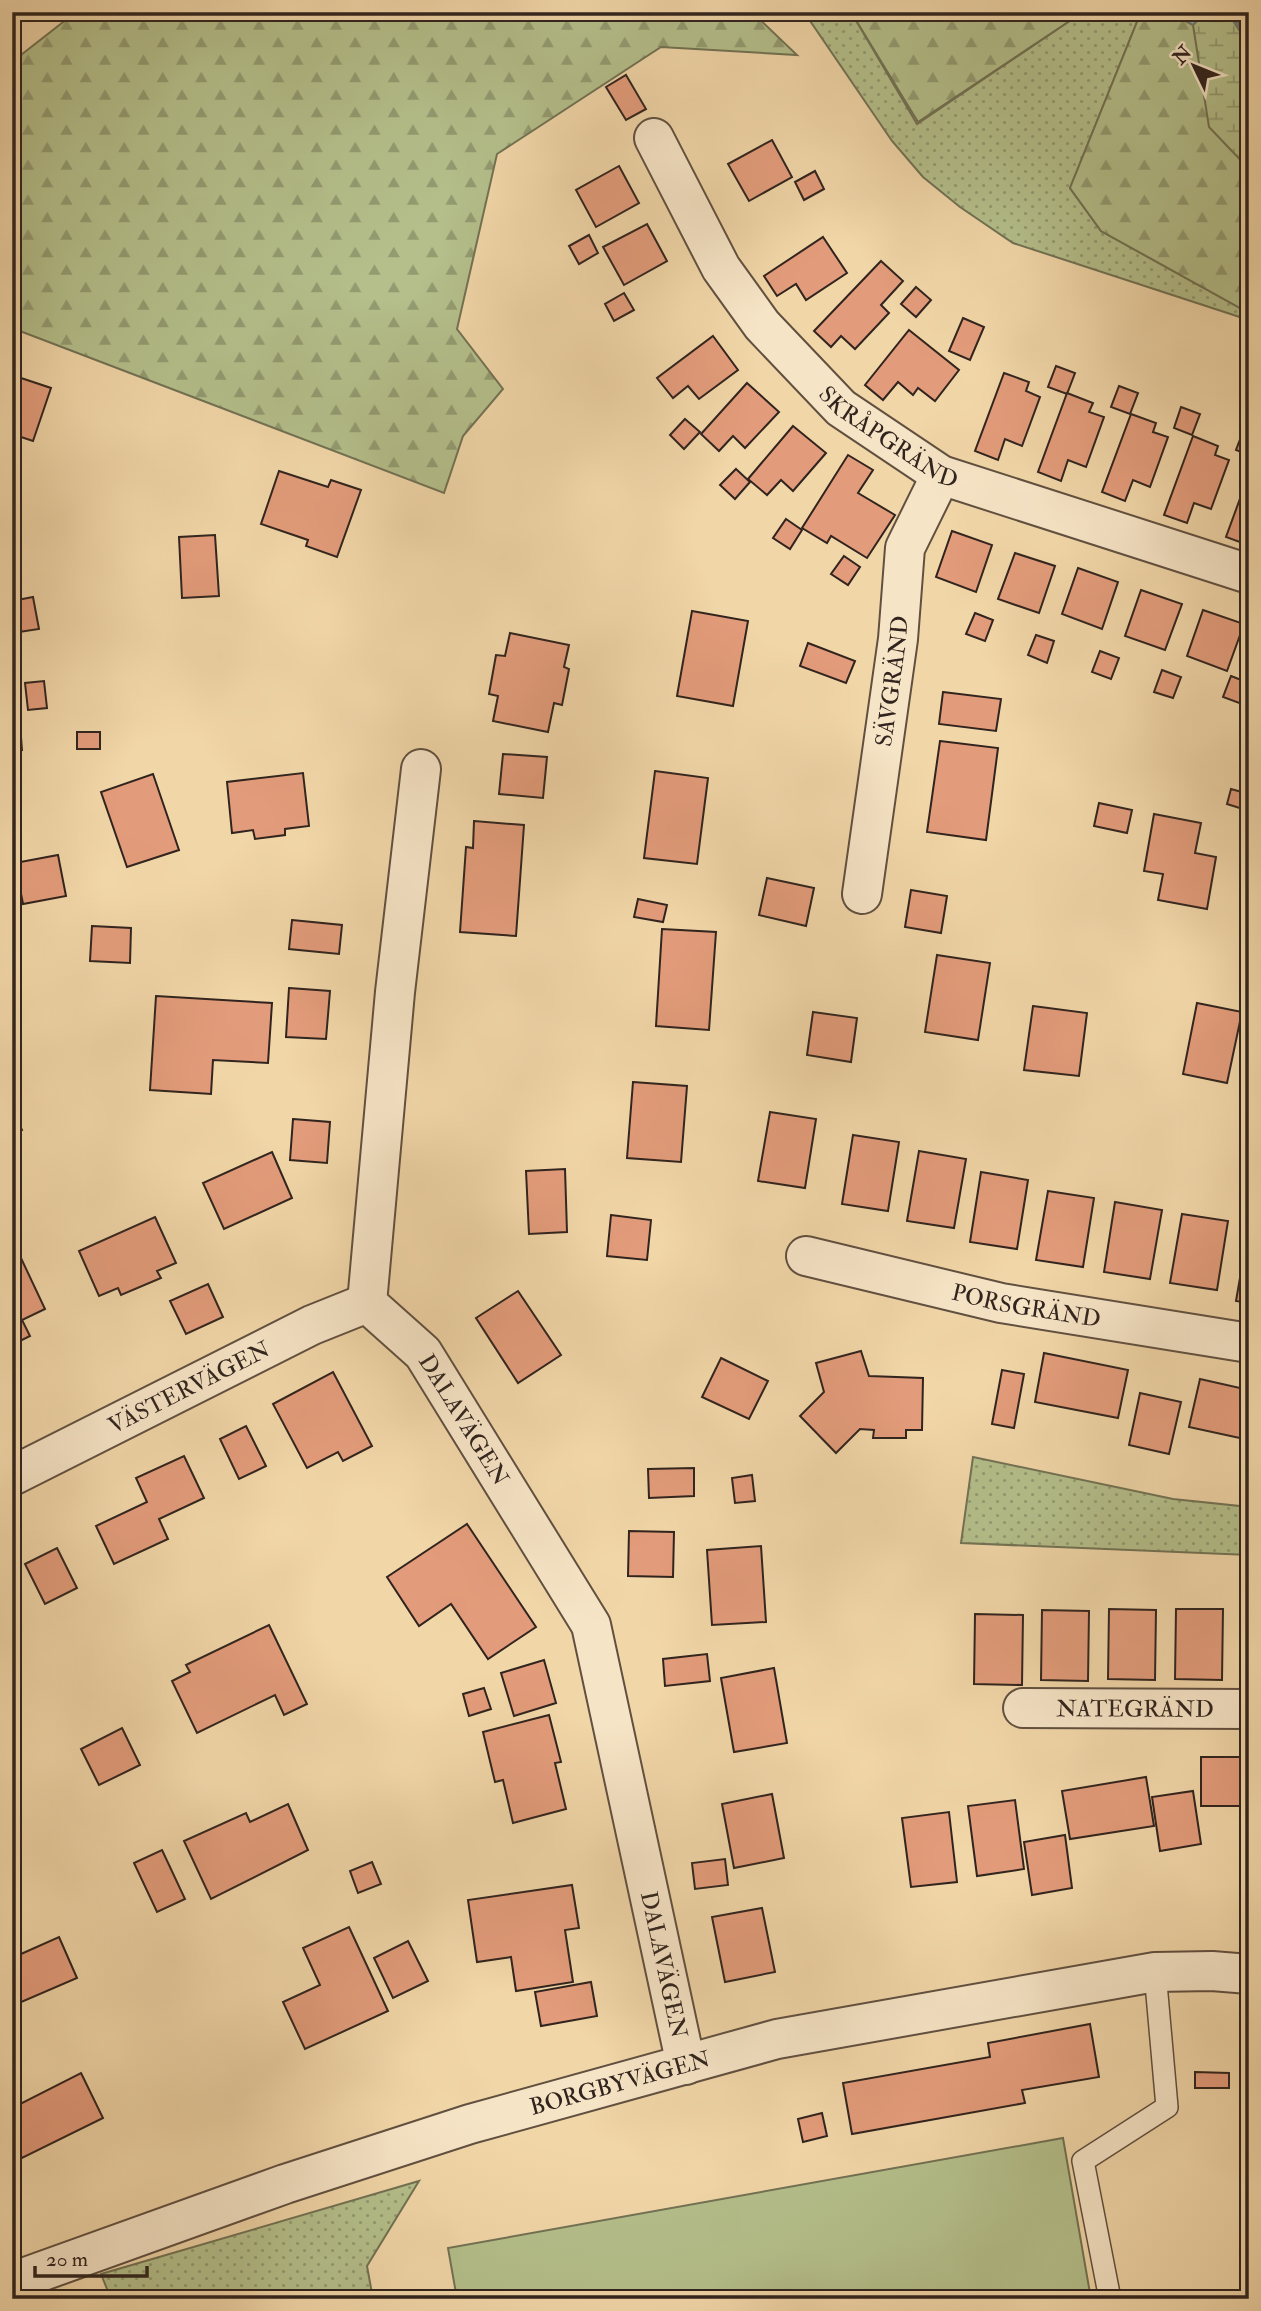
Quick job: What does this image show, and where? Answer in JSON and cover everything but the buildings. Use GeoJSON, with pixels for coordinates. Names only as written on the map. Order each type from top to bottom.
{"type":"FeatureCollection","features":[{"type":"Feature","properties":{"kind":"street","name":"SKRÅPGRÄND"},"geometry":{"type":"LineString","coordinates":[[654,138],[721,268],[762,326],[841,408],[941,475],[1249,575]]}},
{"type":"Feature","properties":{"kind":"street","name":"SÄVGRÄND"},"geometry":{"type":"LineString","coordinates":[[862,894],[898,639],[905,548],[941,475]]}},
{"type":"Feature","properties":{"kind":"street"},"geometry":{"type":"LineString","coordinates":[[367,1303],[395,992],[421,769]]}},
{"type":"Feature","properties":{"kind":"street","name":"PORSGRÄND"},"geometry":{"type":"LineString","coordinates":[[806,1256],[1001,1303],[1249,1343]]}},
{"type":"Feature","properties":{"kind":"street","name":"VÄSTERVÄGEN"},"geometry":{"type":"LineString","coordinates":[[12,1476],[312,1325],[367,1303]]}},
{"type":"Feature","properties":{"kind":"street","name":"DALAVÄGEN"},"geometry":{"type":"LineString","coordinates":[[367,1303],[423,1353],[591,1625],[686,2064]]}},
{"type":"Feature","properties":{"kind":"street","name":"NATEGRÄND"},"geometry":{"type":"LineString","coordinates":[[1023,1708],[1249,1709]]}},
{"type":"Feature","properties":{"kind":"street","name":"BORGBYVÄGEN"},"geometry":{"type":"LineString","coordinates":[[12,2282],[285,2184],[470,2124],[777,2039],[1155,1972],[1212,1971],[1249,1974]]}},
{"type":"Feature","properties":{"kind":"lane"},"geometry":{"type":"LineString","coordinates":[[1110,2299],[1083,2161],[1167,2106],[1155,1972]]}},
{"type":"Feature","properties":{"kind":"green space"},"geometry":{"type":"Polygon","coordinates":[[[76,12],[752,12],[797,55],[661,47],[497,154],[457,329],[503,389],[463,436],[444,493],[12,328],[12,62],[76,12]]]}},
{"type":"Feature","properties":{"kind":"green space"},"geometry":{"type":"Polygon","coordinates":[[[804,12],[851,12],[917,124],[1083,12],[1141,12],[1070,188],[1101,231],[1249,313],[1249,320],[1013,243],[960,207],[923,177],[892,141],[804,12]]]}},
{"type":"Feature","properties":{"kind":"green space"},"geometry":{"type":"Polygon","coordinates":[[[851,12],[1083,12],[918,122],[851,12]]]}},
{"type":"Feature","properties":{"kind":"green space"},"geometry":{"type":"Polygon","coordinates":[[[1141,12],[1169,12],[1193,25],[1205,12],[1249,12],[1249,313],[1101,231],[1070,188],[1141,12]]]}},
{"type":"Feature","properties":{"kind":"green space"},"geometry":{"type":"Polygon","coordinates":[[[1205,12],[1249,12],[1249,169],[1209,127],[1193,25],[1205,12]]]}},
{"type":"Feature","properties":{"kind":"green space"},"geometry":{"type":"Polygon","coordinates":[[[973,1457],[1173,1499],[1249,1507],[1249,1555],[961,1543],[973,1457]]]}},
{"type":"Feature","properties":{"kind":"green space"},"geometry":{"type":"Polygon","coordinates":[[[1063,2138],[1091,2299],[457,2299],[448,2248],[1063,2138]]]}},
{"type":"Feature","properties":{"kind":"green space"},"geometry":{"type":"Polygon","coordinates":[[[419,2181],[367,2266],[373,2299],[111,2299],[101,2274],[419,2181]]]}},
{"type":"Feature","properties":{"kind":"water"},"geometry":{"type":"Polygon","coordinates":[[[1169,12],[1205,12],[1193,25],[1169,12]]]}},
{"type":"Feature","properties":{"kind":"waterway"},"geometry":{"type":"LineString","coordinates":[[1232,12],[1249,38]]}}]}
